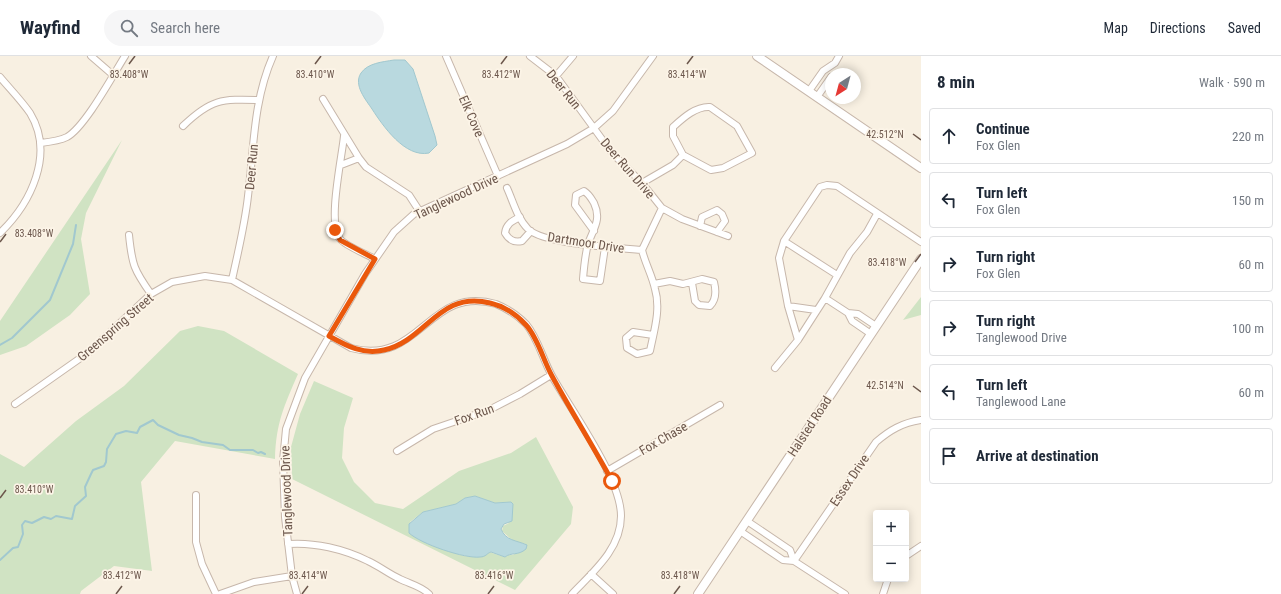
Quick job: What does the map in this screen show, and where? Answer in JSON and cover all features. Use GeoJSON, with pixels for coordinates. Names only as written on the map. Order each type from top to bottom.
{"type":"FeatureCollection","features":[{"type":"Feature","properties":{"kind":"street"},"geometry":{"type":"LineString","coordinates":[[91,56],[113,74]]}},
{"type":"Feature","properties":{"kind":"street"},"geometry":{"type":"LineString","coordinates":[[40,143],[54,141],[68,136],[81,124],[125,56]]}},
{"type":"Feature","properties":{"kind":"street","name":"Deer Run"},"geometry":{"type":"LineString","coordinates":[[232,280],[248,196],[259,100],[264,78],[273,56]]}},
{"type":"Feature","properties":{"kind":"street","name":"Elk Cove"},"geometry":{"type":"LineString","coordinates":[[446,56],[498,176]]}},
{"type":"Feature","properties":{"kind":"street","name":"Deer Run"},"geometry":{"type":"LineString","coordinates":[[530,56],[556,76],[594,128]]}},
{"type":"Feature","properties":{"kind":"street"},"geometry":{"type":"LineString","coordinates":[[556,76],[573,56]]}},
{"type":"Feature","properties":{"kind":"street","name":"Tanglewood Drive"},"geometry":{"type":"LineString","coordinates":[[297,594],[292,576],[288,544],[283,462],[286,429],[305,378],[375,259],[394,232],[414,214],[567,144],[594,128],[612,111],[654,56]]}},
{"type":"Feature","properties":{"kind":"street"},"geometry":{"type":"LineString","coordinates":[[757,56],[921,168]]}},
{"type":"Feature","properties":{"kind":"street"},"geometry":{"type":"LineString","coordinates":[[834,68],[839,56]]}},
{"type":"Feature","properties":{"kind":"street"},"geometry":{"type":"LineString","coordinates":[[809,92],[823,72],[835,63]]}},
{"type":"Feature","properties":{"kind":"street"},"geometry":{"type":"LineString","coordinates":[[0,77],[30,113],[40,143],[39,168],[26,201],[0,232]]}},
{"type":"Feature","properties":{"kind":"street"},"geometry":{"type":"LineString","coordinates":[[817,97],[825,86]]}},
{"type":"Feature","properties":{"kind":"street"},"geometry":{"type":"LineString","coordinates":[[183,126],[198,112],[211,104],[227,99],[259,100]]}},
{"type":"Feature","properties":{"kind":"street"},"geometry":{"type":"LineString","coordinates":[[323,99],[344,136],[359,158],[366,166],[409,194],[420,212]]}},
{"type":"Feature","properties":{"kind":"street"},"geometry":{"type":"LineString","coordinates":[[705,107],[710,108],[737,126],[752,153],[723,168],[711,170],[683,155],[673,136],[673,127],[686,116],[705,107]]}},
{"type":"Feature","properties":{"kind":"street","name":"Deer Run Drive"},"geometry":{"type":"LineString","coordinates":[[594,128],[612,153],[642,183],[662,208],[700,226],[728,236]]}},
{"type":"Feature","properties":{"kind":"street"},"geometry":{"type":"LineString","coordinates":[[344,136],[334,203],[335,230],[340,240],[375,259]]}},
{"type":"Feature","properties":{"kind":"street"},"geometry":{"type":"LineString","coordinates":[[642,183],[673,165],[683,155]]}},
{"type":"Feature","properties":{"kind":"street"},"geometry":{"type":"LineString","coordinates":[[340,165],[359,158]]}},
{"type":"Feature","properties":{"kind":"street"},"geometry":{"type":"LineString","coordinates":[[798,340],[788,306],[779,258],[784,241],[820,187],[827,185],[837,186],[921,242]]}},
{"type":"Feature","properties":{"kind":"street","name":"Dartmoor Drive"},"geometry":{"type":"LineString","coordinates":[[507,188],[520,217],[531,231],[550,238],[605,247],[642,250]]}},
{"type":"Feature","properties":{"kind":"street"},"geometry":{"type":"LineString","coordinates":[[594,231],[575,204],[576,196],[584,191],[589,194],[597,209],[598,220],[594,231],[588,244],[582,279],[600,281],[605,247]]}},
{"type":"Feature","properties":{"kind":"street","name":"Deer Run Drive"},"geometry":{"type":"LineString","coordinates":[[642,250],[662,208]]}},
{"type":"Feature","properties":{"kind":"street"},"geometry":{"type":"LineString","coordinates":[[700,226],[702,218],[717,210],[722,214],[725,221],[717,232]]}},
{"type":"Feature","properties":{"kind":"street"},"geometry":{"type":"LineString","coordinates":[[775,368],[798,340],[825,298],[837,275],[877,214]]}},
{"type":"Feature","properties":{"kind":"street","name":"Dartmoor Drive"},"geometry":{"type":"LineString","coordinates":[[520,217],[511,222],[506,228],[505,233],[507,237],[512,241],[522,241],[531,231]]}},
{"type":"Feature","properties":{"kind":"street"},"geometry":{"type":"LineString","coordinates":[[129,235],[131,258],[136,273],[151,294]]}},
{"type":"Feature","properties":{"kind":"street"},"geometry":{"type":"LineString","coordinates":[[784,241],[837,275]]}},
{"type":"Feature","properties":{"kind":"street"},"geometry":{"type":"LineString","coordinates":[[642,250],[654,284],[657,313],[653,335],[650,351],[637,354],[627,348],[626,338],[633,332],[653,335]]}},
{"type":"Feature","properties":{"kind":"street","name":"Halsted Road"},"geometry":{"type":"LineString","coordinates":[[698,594],[921,259]]}},
{"type":"Feature","properties":{"kind":"street","name":"Greenspring Street"},"geometry":{"type":"LineString","coordinates":[[15,404],[89,352],[151,294],[172,282],[205,276],[232,280],[351,348],[364,351],[383,350],[405,341],[432,317],[457,303],[481,301],[508,310],[526,325],[551,375],[607,471],[612,481],[620,506],[620,524],[612,548],[591,574],[572,594]]}},
{"type":"Feature","properties":{"kind":"street"},"geometry":{"type":"LineString","coordinates":[[654,284],[670,281],[683,284],[692,283],[702,279],[714,282],[716,290],[713,304],[710,306],[699,305],[695,301],[692,283]]}},
{"type":"Feature","properties":{"kind":"street"},"geometry":{"type":"LineString","coordinates":[[825,298],[848,313],[858,314],[876,326]]}},
{"type":"Feature","properties":{"kind":"street"},"geometry":{"type":"LineString","coordinates":[[788,306],[816,310]]}},
{"type":"Feature","properties":{"kind":"street"},"geometry":{"type":"LineString","coordinates":[[848,313],[852,321],[871,334]]}},
{"type":"Feature","properties":{"kind":"street","name":"Fox Run"},"geometry":{"type":"LineString","coordinates":[[398,451],[433,429],[489,410],[520,394],[551,375]]}},
{"type":"Feature","properties":{"kind":"street","name":"Fox Chase"},"geometry":{"type":"LineString","coordinates":[[607,471],[720,405]]}},
{"type":"Feature","properties":{"kind":"street","name":"Essex Drive"},"geometry":{"type":"LineString","coordinates":[[794,560],[876,442],[893,428],[909,422],[921,420]]}},
{"type":"Feature","properties":{"kind":"street"},"geometry":{"type":"LineString","coordinates":[[196,495],[196,542],[202,564],[216,594]]}},
{"type":"Feature","properties":{"kind":"street"},"geometry":{"type":"LineString","coordinates":[[747,521],[790,550],[794,560]]}},
{"type":"Feature","properties":{"kind":"street"},"geometry":{"type":"LineString","coordinates":[[740,531],[783,560],[794,560],[845,594]]}},
{"type":"Feature","properties":{"kind":"street"},"geometry":{"type":"LineString","coordinates":[[288,544],[299,543],[326,547],[354,554],[400,580],[424,589],[429,594]]}},
{"type":"Feature","properties":{"kind":"street"},"geometry":{"type":"LineString","coordinates":[[909,554],[921,546]]}},
{"type":"Feature","properties":{"kind":"street"},"geometry":{"type":"LineString","coordinates":[[591,574],[613,594]]}},
{"type":"Feature","properties":{"kind":"street"},"geometry":{"type":"LineString","coordinates":[[220,594],[254,582],[292,576]]}},
{"type":"Feature","properties":{"kind":"street"},"geometry":{"type":"LineString","coordinates":[[882,594],[887,582]]}},
{"type":"Feature","properties":{"kind":"green space"},"geometry":{"type":"Polygon","coordinates":[[[122,140],[86,213],[81,239],[90,294],[70,315],[26,346],[0,355],[0,321],[122,140]]]}},
{"type":"Feature","properties":{"kind":"green space"},"geometry":{"type":"Polygon","coordinates":[[[921,297],[921,315],[903,320],[921,297]]]}},
{"type":"Feature","properties":{"kind":"green space"},"geometry":{"type":"Polygon","coordinates":[[[198,326],[224,331],[298,374],[279,425],[275,459],[175,441],[141,482],[152,571],[114,566],[81,591],[80,594],[0,594],[0,454],[24,467],[76,421],[124,386],[180,331],[198,326]]]}},
{"type":"Feature","properties":{"kind":"green space"},"geometry":{"type":"Polygon","coordinates":[[[314,381],[353,398],[344,428],[342,458],[354,482],[375,503],[403,509],[459,471],[511,453],[536,437],[573,507],[571,524],[515,590],[292,479],[291,447],[300,414],[314,381]],[[475,496],[465,498],[456,504],[423,512],[410,522],[416,538],[464,556],[479,557],[489,552],[505,557],[508,555],[513,555],[525,544],[513,541],[502,531],[503,526],[509,523],[511,502],[495,503],[475,496]]]}},
{"type":"Feature","properties":{"kind":"water"},"geometry":{"type":"Polygon","coordinates":[[[394,60],[405,60],[413,69],[437,145],[429,153],[412,151],[403,146],[389,132],[377,116],[359,87],[358,82],[361,73],[367,67],[394,60]]]}},
{"type":"Feature","properties":{"kind":"water"},"geometry":{"type":"Polygon","coordinates":[[[475,496],[495,503],[511,502],[513,504],[512,521],[504,524],[501,529],[506,536],[512,540],[527,545],[526,549],[505,557],[491,552],[482,557],[464,556],[423,542],[409,533],[409,524],[423,512],[456,504],[465,498],[475,496]]]}},
{"type":"Feature","properties":{"kind":"waterway"},"geometry":{"type":"LineString","coordinates":[[0,345],[12,338],[50,300],[73,244],[76,225]]}},
{"type":"Feature","properties":{"kind":"waterway"},"geometry":{"type":"LineString","coordinates":[[0,560],[13,548],[18,547],[23,534],[22,525],[25,521],[32,523],[44,517],[51,519],[56,516],[72,519],[75,506],[86,496],[85,487],[93,470],[104,466],[106,462],[107,449],[116,434],[126,431],[137,433],[140,427],[153,420],[158,425],[179,435],[202,442],[223,445],[230,450],[253,450],[258,453],[261,452],[265,454]]}},
{"type":"Feature","properties":{"kind":"route"},"geometry":{"type":"LineString","coordinates":[[335,230],[340,240],[375,259],[329,336],[351,348],[364,351],[383,350],[405,341],[417,333],[432,317],[457,303],[481,301],[497,305],[508,310],[526,325],[551,375],[601,459],[612,481]]}}]}
